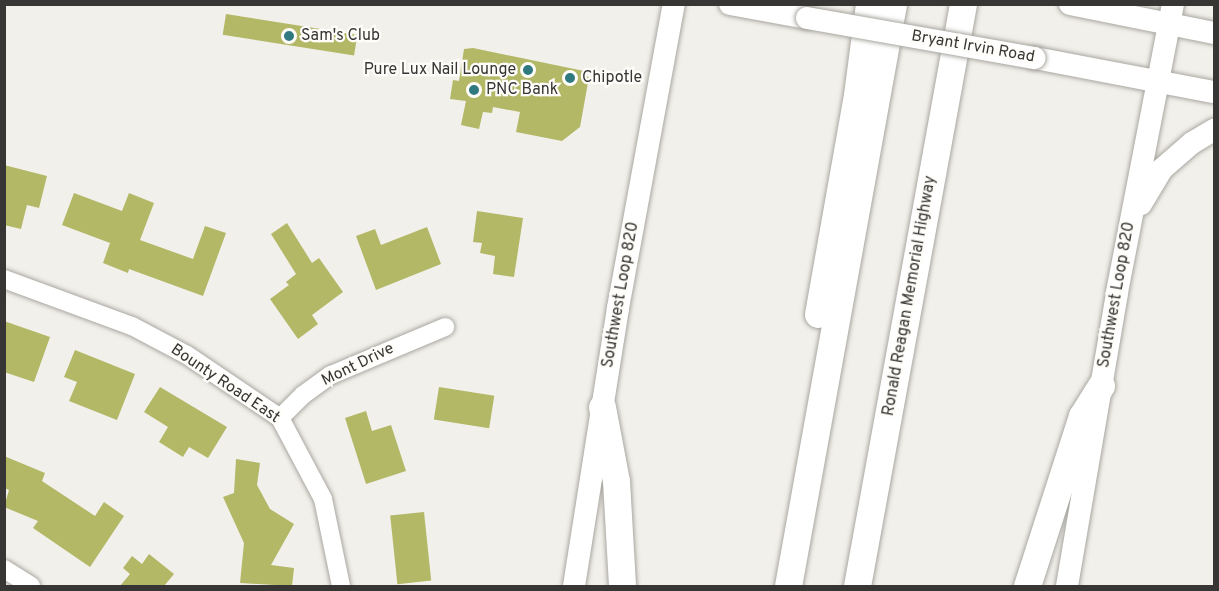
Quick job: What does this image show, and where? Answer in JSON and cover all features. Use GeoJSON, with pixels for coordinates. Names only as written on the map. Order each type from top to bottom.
{"type":"FeatureCollection","features":[{"type":"Feature","properties":{"kind":"highway"},"geometry":{"type":"LineString","coordinates":[[770,586],[857,95],[868,4]]}},
{"type":"Feature","properties":{"kind":"highway"},"geometry":{"type":"LineString","coordinates":[[788,586],[893,4]]}},
{"type":"Feature","properties":{"kind":"highway","name":"Ronald Reagan Memorial Highway"},"geometry":{"type":"LineString","coordinates":[[857,586],[963,4]]}},
{"type":"Feature","properties":{"kind":"highway"},"geometry":{"type":"LineString","coordinates":[[955,53],[974,4]]}},
{"type":"Feature","properties":{"kind":"highway"},"geometry":{"type":"LineString","coordinates":[[1027,586],[1082,416],[1101,385]]}},
{"type":"Feature","properties":{"kind":"highway"},"geometry":{"type":"LineString","coordinates":[[602,407],[616,481],[622,586]]}},
{"type":"Feature","properties":{"kind":"main road","name":"Southwest Loop 820"},"geometry":{"type":"LineString","coordinates":[[574,586],[602,407],[674,4]]}},
{"type":"Feature","properties":{"kind":"main road","name":"Bryant Irvin Road"},"geometry":{"type":"LineString","coordinates":[[730,4],[1215,92]]}},
{"type":"Feature","properties":{"kind":"main road"},"geometry":{"type":"LineString","coordinates":[[1071,5],[1171,15],[1215,33]]}},
{"type":"Feature","properties":{"kind":"main road","name":"Southwest Loop 820"},"geometry":{"type":"LineString","coordinates":[[1067,586],[1127,239],[1171,15]]}},
{"type":"Feature","properties":{"kind":"main road"},"geometry":{"type":"LineString","coordinates":[[1127,239],[1156,177],[1183,150],[1215,130]]}},
{"type":"Feature","properties":{"kind":"street","name":"Bounty Road East"},"geometry":{"type":"LineString","coordinates":[[4,279],[132,326],[187,355],[280,418],[323,499],[341,586]]}},
{"type":"Feature","properties":{"kind":"street","name":"Mont Drive"},"geometry":{"type":"LineString","coordinates":[[280,418],[303,395],[331,375],[445,327]]}},
{"type":"Feature","properties":{"kind":"street"},"geometry":{"type":"LineString","coordinates":[[4,569],[31,586]]}},
{"type":"Feature","properties":{"kind":"building"},"geometry":{"type":"Polygon","coordinates":[[[226,14],[357,35],[354,56],[223,35],[226,14]]]}},
{"type":"Feature","properties":{"kind":"building"},"geometry":{"type":"Polygon","coordinates":[[[473,48],[584,71],[583,76],[589,77],[580,127],[562,141],[516,132],[520,112],[493,107],[492,113],[483,112],[479,129],[461,125],[466,101],[450,99],[453,80],[459,81],[464,49],[473,48]]]}},
{"type":"Feature","properties":{"kind":"building"},"geometry":{"type":"Polygon","coordinates":[[[4,165],[47,176],[39,208],[27,205],[21,229],[4,225],[4,165]]]}},
{"type":"Feature","properties":{"kind":"building"},"geometry":{"type":"Polygon","coordinates":[[[74,193],[122,211],[129,193],[154,203],[140,240],[193,259],[205,226],[226,233],[203,296],[129,269],[128,273],[103,263],[110,243],[62,225],[74,193]]]}},
{"type":"Feature","properties":{"kind":"building"},"geometry":{"type":"Polygon","coordinates":[[[477,211],[523,218],[514,277],[493,274],[495,256],[480,253],[482,243],[473,242],[477,211]]]}},
{"type":"Feature","properties":{"kind":"building"},"geometry":{"type":"Polygon","coordinates":[[[287,223],[312,263],[319,258],[343,292],[312,315],[318,324],[298,339],[270,299],[289,285],[286,282],[296,274],[271,234],[287,223]]]}},
{"type":"Feature","properties":{"kind":"building"},"geometry":{"type":"Polygon","coordinates":[[[427,227],[441,264],[376,290],[356,236],[375,229],[381,245],[427,227]]]}},
{"type":"Feature","properties":{"kind":"building"},"geometry":{"type":"Polygon","coordinates":[[[4,321],[50,337],[34,382],[4,372],[4,321]]]}},
{"type":"Feature","properties":{"kind":"building"},"geometry":{"type":"Polygon","coordinates":[[[75,350],[135,374],[117,420],[69,401],[77,382],[64,377],[75,350]]]}},
{"type":"Feature","properties":{"kind":"building"},"geometry":{"type":"Polygon","coordinates":[[[160,387],[227,427],[208,458],[189,447],[183,457],[159,442],[168,427],[144,412],[160,387]]]}},
{"type":"Feature","properties":{"kind":"building"},"geometry":{"type":"Polygon","coordinates":[[[439,387],[494,396],[489,428],[434,420],[439,387]]]}},
{"type":"Feature","properties":{"kind":"building"},"geometry":{"type":"Polygon","coordinates":[[[366,411],[372,431],[391,425],[406,471],[366,484],[345,418],[366,411]]]}},
{"type":"Feature","properties":{"kind":"building"},"geometry":{"type":"Polygon","coordinates":[[[4,456],[45,473],[42,481],[95,516],[104,502],[124,516],[90,567],[33,528],[38,521],[4,507],[9,490],[4,488],[4,456]]]}},
{"type":"Feature","properties":{"kind":"building"},"geometry":{"type":"Polygon","coordinates":[[[236,459],[260,463],[257,485],[270,509],[294,524],[271,565],[294,568],[292,586],[240,583],[244,543],[223,497],[234,493],[236,459]]]}},
{"type":"Feature","properties":{"kind":"building"},"geometry":{"type":"Polygon","coordinates":[[[424,512],[431,581],[397,584],[390,516],[424,512]]]}},
{"type":"Feature","properties":{"kind":"building"},"geometry":{"type":"Polygon","coordinates":[[[149,554],[174,574],[164,586],[120,586],[130,574],[123,568],[132,556],[142,564],[149,554]]]}},
{"type":"Feature","properties":{"kind":"place","name":"Sam's Club"},"geometry":{"type":"Point","coordinates":[289,36]}},
{"type":"Feature","properties":{"kind":"place","name":"Pure Lux Nail Lounge"},"geometry":{"type":"Point","coordinates":[528,70]}},
{"type":"Feature","properties":{"kind":"place","name":"Chipotle"},"geometry":{"type":"Point","coordinates":[570,78]}},
{"type":"Feature","properties":{"kind":"place","name":"PNC Bank"},"geometry":{"type":"Point","coordinates":[474,90]}}]}
